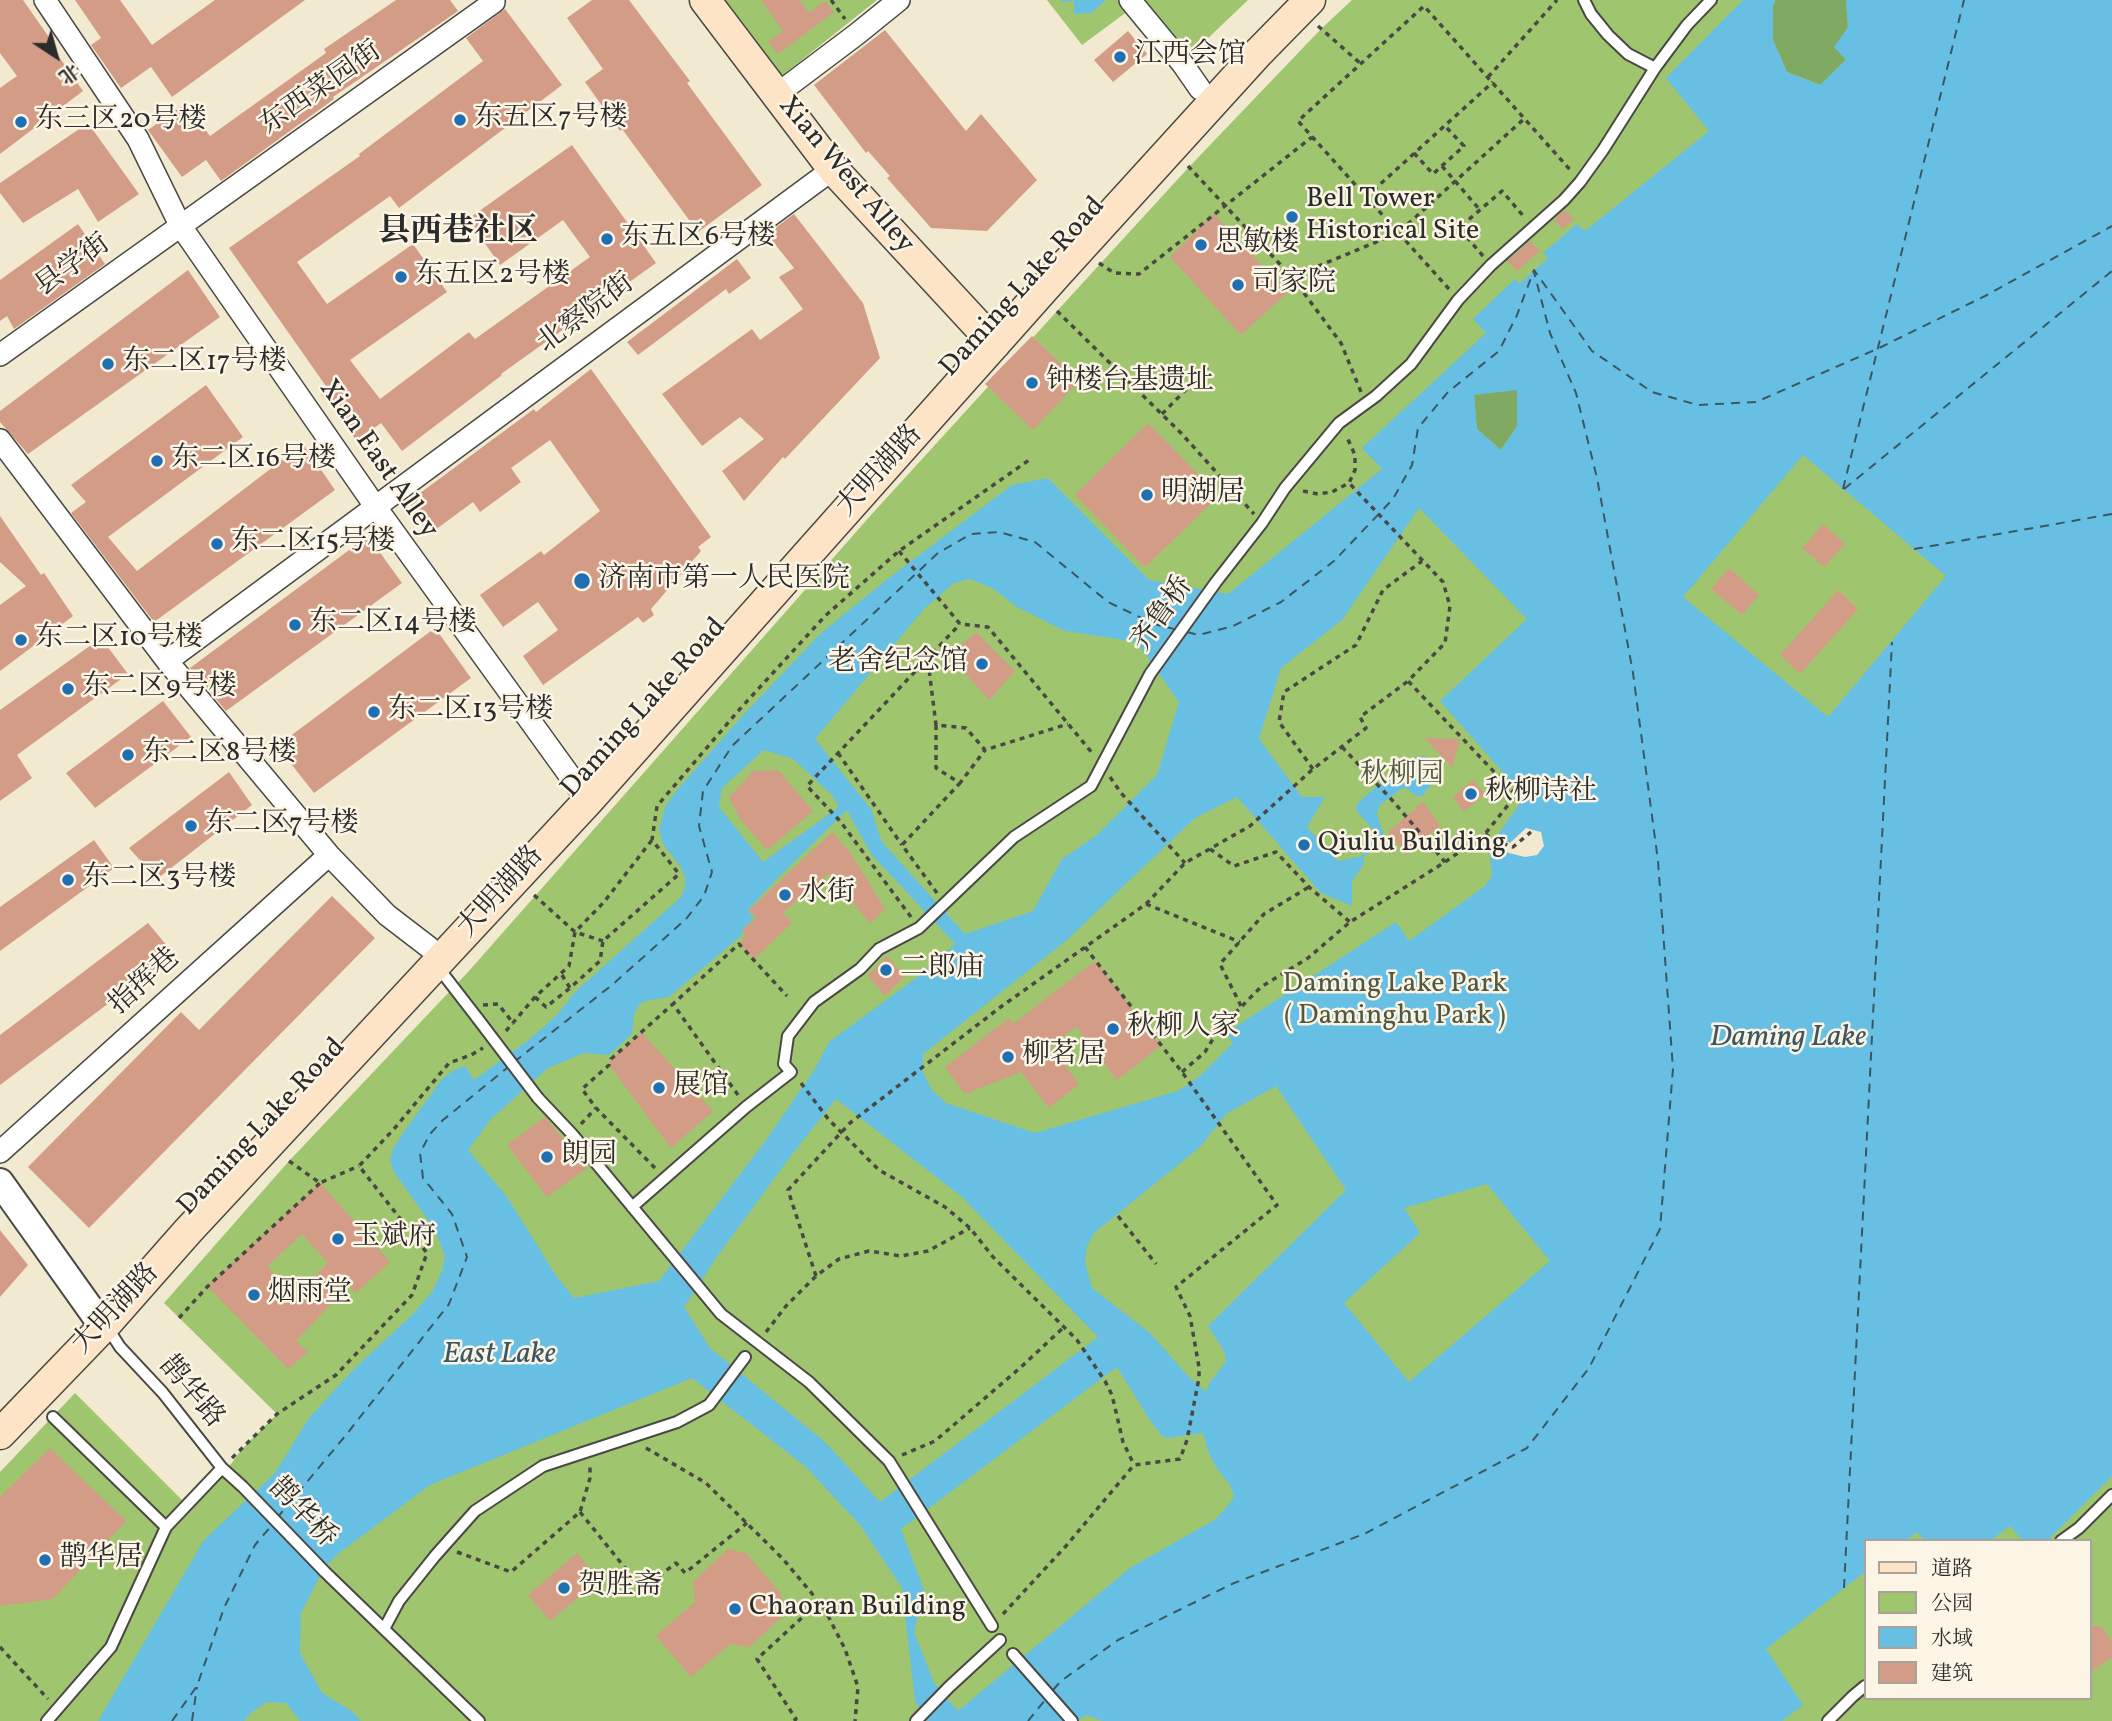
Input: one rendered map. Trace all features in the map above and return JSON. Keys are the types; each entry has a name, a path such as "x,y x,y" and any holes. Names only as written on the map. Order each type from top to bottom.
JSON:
{"main road":[{"name":"Xian West Alley","path":"705,0 833,169 990,338"},
{"name":"Daming Lake Road","path":"990,338 1200,89 1300,2"},
{"name":"Daming Lake Road","path":"990,338 1259,52 1300,2"},
{"name":"大明湖路","path":"582,793 990,338"},
{"name":"Daming Lake Road","path":"433,957 582,793"},
{"name":"大明湖路","path":"0,1433 188,1231 433,957"},
{"path":"0,1416 102,1323"}],"street":[{"name":"Xian East Alley","path":"45,0 138,139 180,225 375,506 582,793"},
{"name":"东西菜园街","path":"180,225 494,0"},
{"path":"776,95 899,0"},
{"path":"1130,0 1200,89"},
{"name":"北察院街","path":"167,661 833,169"},
{"name":"县学街","path":"0,355 180,225"},
{"path":"0,440 167,661 329,855 387,915 433,957"},
{"name":"指挥巷","path":"0,1152 329,855"},
{"path":"0,1182 102,1323"}],"lane":[{"path":"1584,0 1591,14 1618,45 1628,54 1655,68"},
{"name":"齐鲁桥","path":"746,1107 791,1072 784,1064 788,1036 814,1002 860,969 879,949 920,926 1014,837 1091,786 1150,674 1262,523 1288,483 1339,423 1411,364 1458,300 1491,265 1564,200 1580,182 1655,68 1687,25 1711,0"},
{"path":"433,957 538,1098 721,1314 809,1382 888,1461 992,1626"},
{"path":"632,1207 746,1107"},
{"name":"鹊华路","path":"102,1323 120,1347 163,1393 222,1468 243,1487"},
{"path":"384,1629 399,1601 475,1511 543,1466 677,1422 709,1405 745,1357"},
{"path":"52,1416 166,1528"},
{"path":"47,1721 111,1647 166,1528 222,1468"},
{"name":"鹊华桥","path":"243,1487 325,1572 479,1721"},
{"path":"2064,1539 2112,1494"},
{"path":"916,1721 1000,1640"},
{"path":"1013,1654 1072,1721"},
{"path":"1828,1721 1864,1687"}],"path":[{"path":"1488,77 1557,0"},
{"path":"1300,2 1321,29 1361,64"},
{"path":"1458,300 1298,121 1424,6 1580,182"},
{"path":"1366,197 1493,82"},
{"path":"1292,277 1398,233 1525,118"},
{"path":"1414,153 1433,174 1464,146 1445,126"},
{"path":"1098,262 1114,273 1139,274 1312,137"},
{"path":"1184,162 1292,277 1340,343 1365,404"},
{"path":"1442,166 1480,210"},
{"path":"1491,265 1459,228 1502,191 1533,228"},
{"path":"1054,308 1162,414 1262,523"},
{"path":"1162,414 1208,367"},
{"path":"1288,483 1305,492 1318,494 1332,492 1349,483 1355,456 1339,423"},
{"path":"498,1038 514,1024 535,997 569,966 575,932 604,902 652,840 657,806 739,710 825,616 899,551 1032,458"},
{"path":"816,1276 788,1190 840,1133 930,1060 1146,904 1185,863 1250,826 1313,769 1366,728 1360,718 1408,681 1445,643 1450,606 1443,582 1349,483"},
{"path":"899,551 960,624 988,626 1103,766"},
{"path":"1313,769 1279,722 1284,692 1356,645 1383,590 1423,561"},
{"path":"920,926 828,807 807,786 960,624"},
{"path":"928,660 936,725 936,768 960,783"},
{"path":"1182,1073 1205,1052 1219,1029 1261,987 1308,958 1350,922 1485,834 1516,795 1408,681"},
{"path":"902,845 960,783 985,750 1068,724"},
{"path":"936,725 966,728 985,750"},
{"path":"1342,747 1445,862"},
{"path":"838,753 945,903"},
{"path":"1121,793 1185,863"},
{"path":"1485,834 1513,847 1531,832"},
{"path":"535,997 546,1007 570,988 600,961 603,941 679,874 652,840"},
{"path":"1210,849 1234,866 1276,852 1309,887 1350,922"},
{"path":"1242,1006 1220,964 1264,914 1309,887"},
{"path":"532,894 575,932 603,941"},
{"path":"1146,904 1240,942"},
{"path":"666,1179 596,1108 582,1089 609,1065 611,1059 739,944 786,996"},
{"path":"992,1626 1066,1546 1134,1465 1180,1459 1187,1440 1199,1378 1198,1356 1190,1316 1176,1287 1278,1205 1182,1073 1085,947"},
{"path":"562,975 570,988"},
{"path":"467,1006 498,1004 514,1024"},
{"path":"673,1004 746,1107"},
{"path":"179,1318 207,1286 320,1183 359,1166 449,1063 471,1055"},
{"path":"799,1081 840,1133 879,1170 945,1207 970,1228 993,1256 1077,1340 1112,1395 1123,1442 1134,1465"},
{"path":"572,1135 596,1108"},
{"path":"289,1161 320,1183"},
{"path":"222,1468 277,1414 336,1375 412,1295 427,1253 359,1166"},
{"path":"1118,1216 1156,1264"},
{"path":"757,1343 786,1306 816,1276 839,1259 869,1251 901,1256 928,1251 970,1228"},
{"path":"888,1461 935,1441 1064,1327"},
{"path":"627,1437 706,1483 783,1559 819,1602 845,1649 858,1687 855,1721"},
{"path":"443,1547 511,1572 580,1512 590,1478 590,1450"},
{"path":"580,1512 642,1589 676,1563 685,1573 747,1523"},
{"path":"794,1721 796,1719 757,1659 819,1602"},
{"path":"0,1648 57,1709"}],"green space":[{"path":"717,0 877,0 778,79"},
{"path":"1047,0 1120,0 1128,11 1082,45"},
{"path":"1136,0 1248,0 1182,63"},
{"name":"Daming Lake Park ( Daminghu Park )","path":"1352,0 2112,0 2112,1721 0,1721 0,1472 75,1393 187,1505 220,1479 242,1449 277,1414 164,1303 289,1161 468,972 871,515 1189,167"},
{"path":"1775,0 1846,0 1846,59 1821,85 1787,72 1773,40"},
{"path":"1518,389 1517,426 1501,450 1477,429 1474,395"}],"water":[{"path":"1061,0 1106,0 1091,13 1074,14 1074,1"},
{"name":"Daming Lake","path":"1743,0 1775,0 1773,40 1787,72 1820,85 1846,60 1834,47 1848,27 1846,0 2112,0 2112,1476 2049,1539 2021,1539 2010,1526 1993,1539 1923,1539 1917,1532 1908,1539 1864,1539 1864,1573 1766,1649 1803,1705 1782,1721 1103,1721 1086,1715 1078,1721 927,1721 915,1701 902,1588 860,1525 806,1467 692,1378 430,1485 338,1554 324,1568 301,1613 300,1653 322,1693 353,1712 361,1721 300,1721 286,1703 267,1702 244,1721 98,1721 204,1540 275,1473 309,1418 432,1292 442,1271 445,1256 435,1230 394,1172 390,1160 403,1133 442,1079 465,1066 474,1080 530,1039 556,1016 576,991 681,897 685,877 681,867 663,844 659,830 666,805 745,713 821,633 1012,485 1048,478 1149,580 1228,594 1382,469 1362,448 1486,333 1473,319 1515,279 1519,284 1548,258 1543,253 1577,224 1585,231 1709,131 1666,78","holes":["1517,390 1517,426 1501,450 1477,429 1474,395","1803,455 1946,576 1828,717 1683,597","1419,508 1527,619 1440,701 1522,794 1523,799 1492,843 1492,876 1485,886 1409,941 1396,922 1226,1033 1233,1043 1200,1076 1178,1091 1035,1133 946,1103 931,1089 923,1072 923,1054 1067,940 1195,818 1237,797 1321,893 1352,906 1352,881 1364,864 1363,857 1379,847 1385,839 1377,814 1378,809 1403,788 1416,796 1422,796 1435,780 1436,764 1425,756 1401,764 1357,804 1356,810 1372,829 1373,835 1368,838 1362,856 1338,861 1307,827 1325,797 1302,797 1259,739 1281,668 1342,620","970,579 992,588 1017,607 1065,631 1137,642 1179,702 1157,775 1097,835 1062,859 1033,911 965,934 882,842 871,809 815,739 924,609 954,583","764,750 793,759 832,795 839,807 763,862 719,807 722,788","847,810 871,854 955,944 916,978 829,1042 815,1069 763,1144 659,1281 574,1298 557,1277 507,1197 468,1150 491,1119 548,1068 584,1053 609,1055 632,1034 634,1014 639,1005 645,1001 669,997 742,935 742,930 754,918 749,909","1276,1086 1346,1190 1208,1326 1224,1351 1226,1361 1206,1392 1150,1333 1092,1288 1085,1262 1087,1246 1094,1233 1200,1147 1226,1114","836,1099 962,1197 1098,1337 880,1502 825,1442 710,1348 684,1307 716,1258","1487,1184 1550,1261 1409,1382 1344,1303 1420,1233 1404,1208","1117,1367 1162,1436 1167,1438 1203,1433 1208,1451 1234,1496 1216,1519 1130,1568 958,1711 934,1683 914,1632 924,1590 901,1529"]}],"pier":[{"path":"1526,828 1541,832 1544,846 1537,855 1525,857 1509,853 1492,843 1496,836 1510,843"}],"building":[{"name":"东三区20号楼","path":"0,0 23,0 83,91 0,154 0,88 17,76 0,53"},
{"path":"75,0 120,0 152,45 215,0 305,0 172,97 151,67 121,88 91,45 101,38"},
{"path":"396,0 450,0 458,11 333,97 334,99 221,181 206,160 182,177 148,130 186,103 210,136 326,53 324,49"},
{"path":"592,0 629,0 690,81 687,83 762,185 698,232 585,82 603,69 567,18"},
{"path":"761,0 800,0 809,13 825,1 834,12 778,54 768,42 783,31"},
{"path":"505,9 562,85 399,208 390,196 297,262 327,304 413,244 447,292 350,360 380,399 469,332 475,339 590,257 563,220 500,265 468,219 572,145 656,263 501,374 402,451 381,423 357,441 321,394 328,389 229,248 360,156 359,154 483,61 466,38"},
{"path":"885,30 966,131 981,114 1037,180 987,231 931,228 887,178 890,176 868,151 866,153 814,85"},
{"name":"江西会馆","path":"1128,31 1147,54 1113,82 1094,60"},
{"path":"88,123 139,194 98,222 78,189 23,223 0,193 0,183"},
{"path":"1565,210 1574,219 1563,229 1554,220"},
{"path":"794,214 863,303 880,358 744,501 722,471 764,439 740,417 702,446 662,394 752,329 760,340 803,309 779,277 794,268 767,234"},
{"name":"司家院","path":"1214,214 1287,293 1241,335 1170,257"},
{"path":"78,224 105,264 14,329 7,316 0,321 0,280"},
{"path":"1530,241 1540,251 1517,271 1507,261"},
{"path":"737,259 751,278 729,294 726,289 638,355 627,342"},
{"name":"东二区17号楼","path":"188,270 220,317 28,454 0,422 0,411"},
{"name":"钟楼台基遗址","path":"1032,336 1079,381 1033,430 985,384"},
{"path":"591,369 711,537 698,547 701,551 651,609 654,615 643,623 638,617 543,685 523,656 558,630 538,602 503,627 480,595 541,551 544,555 600,511 550,440 511,468 521,482 480,512 473,502 431,533 408,502 534,409 536,412"},
{"path":"206,385 243,437 108,537 137,571 303,444 335,490 154,622 71,513 86,502 71,485"},
{"name":"明湖居","path":"1148,423 1219,496 1145,567 1075,495"},
{"name":"东二区10号楼","path":"0,516 73,616 0,671 0,605 26,586 0,562"},
{"path":"1823,524 1845,544 1824,567 1802,548"},
{"name":"东二区14号楼","path":"368,536 402,583 226,711 190,668"},
{"path":"1729,568 1759,595 1742,615 1711,589"},
{"path":"1838,590 1858,609 1800,674 1780,655"},
{"name":"东二区13号楼","path":"435,628 471,678 314,793 277,746"},
{"name":"老舍纪念馆","path":"976,632 1015,671 989,700 949,656"},
{"name":"东二区9号楼","path":"101,638 128,674 17,755 32,778 0,801 0,710"},
{"name":"东二区8号楼","path":"163,701 191,737 95,808 66,773"},
{"path":"1425,738 1460,739 1452,768"},
{"path":"778,770 813,811 767,850 740,819 729,798 753,771"},
{"name":"东二区7号楼","path":"229,772 252,805 157,879 129,848"},
{"path":"1473,780 1485,794 1464,812 1453,797"},
{"path":"1423,802 1440,825 1407,855 1388,832"},
{"name":"水街","path":"832,832 852,855 885,909 870,923 828,874 783,913 792,923 754,959 739,944 746,936 742,930 756,918 749,910"},
{"name":"东二区3号楼","path":"94,840 114,868 0,951 0,907"},
{"path":"332,896 375,938 89,1228 28,1167 181,1012 199,1030"},
{"path":"148,923 174,954 0,1085 0,1035"},
{"name":"二郎庙","path":"887,956 905,976 885,996 868,976"},
{"path":"1095,961 1161,1046 1117,1080 1076,1027 1050,1047 1079,1084 1049,1108 1021,1072 965,1094 945,1067 1009,1018 1013,1024"},
{"name":"展馆","path":"642,1033 713,1111 671,1148 609,1065 611,1059"},
{"name":"朗园","path":"545,1117 587,1168 547,1197 507,1145"},
{"path":"320,1183 390,1262 356,1293 349,1285 296,1341 308,1352 288,1369 207,1286","holes":["302,1234 328,1263 295,1296 267,1266"]},
{"path":"0,1230 28,1265 0,1297"},
{"name":"鹊华居","path":"50,1448 126,1521 53,1599 0,1606 0,1497"},
{"name":"Chaoran Building","path":"728,1549 746,1553 781,1594 784,1615 749,1647 730,1644 691,1677 656,1636 695,1602 693,1582"},
{"name":"贺胜斋","path":"577,1553 599,1580 550,1621 528,1595"},
{"path":"2091,1625 2102,1627 2112,1642 2112,1657 2091,1672"}],"ferry route":[{"path":"1843,489 1964,0"},
{"path":"1187,632 1199,635 1233,626 1281,602 1334,561 1393,499 1412,465 1418,428 1448,392 1499,351 1517,315 1534,270 1592,351 1652,392 1698,405 1756,402 1877,349 1985,296 2112,226"},
{"path":"1844,489 2112,271"},
{"path":"1053,1690 1061,1681 1118,1640 1234,1583 1364,1534 1527,1448 1589,1368 1660,1229 1673,1069 1658,861 1633,673 1597,478 1576,393 1550,333 1534,272"},
{"path":"1914,549 2112,514"},
{"path":"514,1062 612,985 686,919 704,896 712,872 699,826 703,791 732,746 938,553 971,534 999,532 1035,542 1108,602 1154,624 1178,630"},
{"path":"1844,1588 1892,642"},
{"path":"277,1518 449,1304 467,1257 452,1214 423,1178 420,1153 430,1134 443,1120 507,1068"},
{"path":"172,1721 197,1686 224,1608 255,1545 272,1525"},
{"path":"192,1721 197,1687"},
{"path":"1028,1721 1045,1700"}],"place":[{"name":"江西会馆","path":"1120,57"},
{"name":"东五区7号楼","path":"460,120"},
{"name":"东三区20号楼","path":"21,122"},
{"name":"Bell Tower Historical Site","path":"1292,217"},
{"name":"东五区6号楼","path":"607,239"},
{"name":"思敏楼","path":"1201,245"},
{"name":"东五区2号楼","path":"401,277"},
{"name":"司家院","path":"1238,285"},
{"name":"东二区17号楼","path":"108,364"},
{"name":"钟楼台基遗址","path":"1032,383"},
{"name":"东二区16号楼","path":"157,461"},
{"name":"明湖居","path":"1147,495"},
{"name":"东二区15号楼","path":"217,544"},
{"name":"济南市第一人民医院","path":"582,581"},
{"name":"东二区14号楼","path":"295,625"},
{"name":"东二区10号楼","path":"21,640"},
{"name":"老舍纪念馆","path":"982,664"},
{"name":"东二区9号楼","path":"68,689"},
{"name":"东二区13号楼","path":"374,712"},
{"name":"东二区8号楼","path":"128,755"},
{"name":"秋柳诗社","path":"1471,794"},
{"name":"东二区7号楼","path":"191,826"},
{"name":"Qiuliu Building","path":"1304,845"},
{"name":"东二区3号楼","path":"68,880"},
{"name":"水街","path":"785,895"},
{"name":"二郎庙","path":"886,970"},
{"name":"秋柳人家","path":"1113,1029"},
{"name":"柳茗居","path":"1008,1057"},
{"name":"展馆","path":"659,1088"},
{"name":"朗园","path":"547,1157"},
{"name":"玉斌府","path":"338,1239"},
{"name":"烟雨堂","path":"254,1295"},
{"name":"鹊华居","path":"45,1560"},
{"name":"贺胜斋","path":"564,1588"},
{"name":"Chaoran Building","path":"735,1609"}],"district":[{"name":"县西巷社区","path":"458,234"}],"park label":[{"name":"秋柳园","path":"1402,777"}],"water label":[{"name":"East Lake","path":"499,1356"}]}
